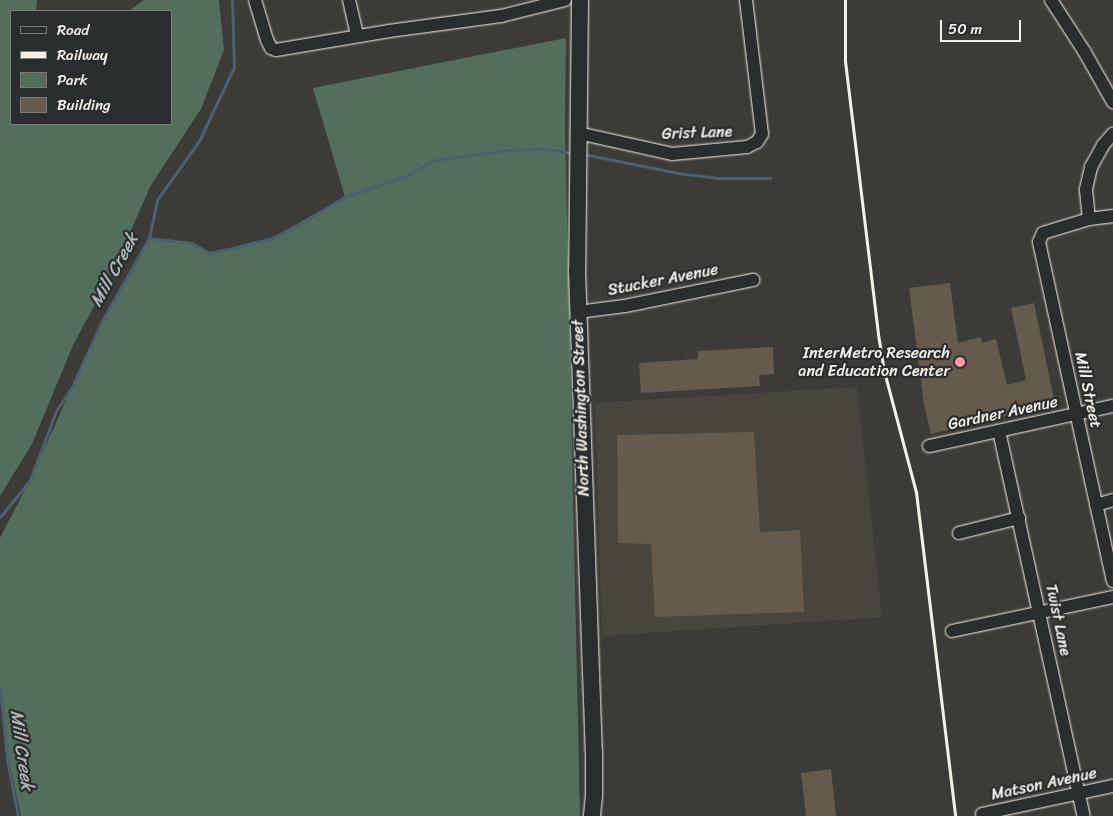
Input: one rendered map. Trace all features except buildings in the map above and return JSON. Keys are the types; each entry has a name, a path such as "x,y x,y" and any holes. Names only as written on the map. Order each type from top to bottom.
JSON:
{"street":[{"path":"255,0 271,48 276,50 357,36 501,16 565,0"},
{"path":"349,0 357,36"},
{"name":"North Washington Street","path":"580,0 578,312 594,752 592,816"},
{"name":"Grist Lane","path":"578,133 672,154 747,147 757,142 762,134 746,0"},
{"path":"1051,0 1084,51 1113,102"},
{"path":"1113,134 1095,157 1086,189 1089,219 1113,216"},
{"name":"Mill Street","path":"1089,219 1042,233 1039,242 1113,581"},
{"name":"Stucker Avenue","path":"578,312 625,306 744,280 754,280"},
{"name":"Gardner Avenue","path":"929,446 1113,406"},
{"name":"Twist Lane","path":"1000,431 1084,816"},
{"path":"1096,505 1113,500"},
{"path":"959,533 1019,518"},
{"path":"952,631 1113,598"},
{"name":"Matson Avenue","path":"982,814 996,814 1113,786"}],"shaded area":[{"path":"857,387 882,617 602,636 595,403"}],"green space":[{"path":"0,0 37,0 36,10 10,10 10,125 172,125 172,10 130,10 144,0 219,0 224,50 201,109 151,185 114,269 73,345 32,444 0,496"},
{"path":"566,38 565,128 580,816 21,816 7,751 0,688 0,538 30,480 102,321 149,238 192,243 209,253 270,239 345,197 313,88"}],"waterway":[{"name":"Mill Creek","path":"0,517 30,480 56,411 72,387 102,321 149,238 157,200 199,141 234,67 232,0"},
{"path":"149,238 192,243 209,253 270,239 345,197 406,176 435,160 508,150 545,149 574,153"},
{"path":"583,154 678,173 716,178 770,178"},
{"name":"Mill Creek","path":"0,688 7,759 18,816"}],"railway":[{"path":"845,0 845,61 878,334 884,371 916,492 955,816"}],"place":[{"name":"InterMetro Research and Education Center","path":"960,362"}]}
